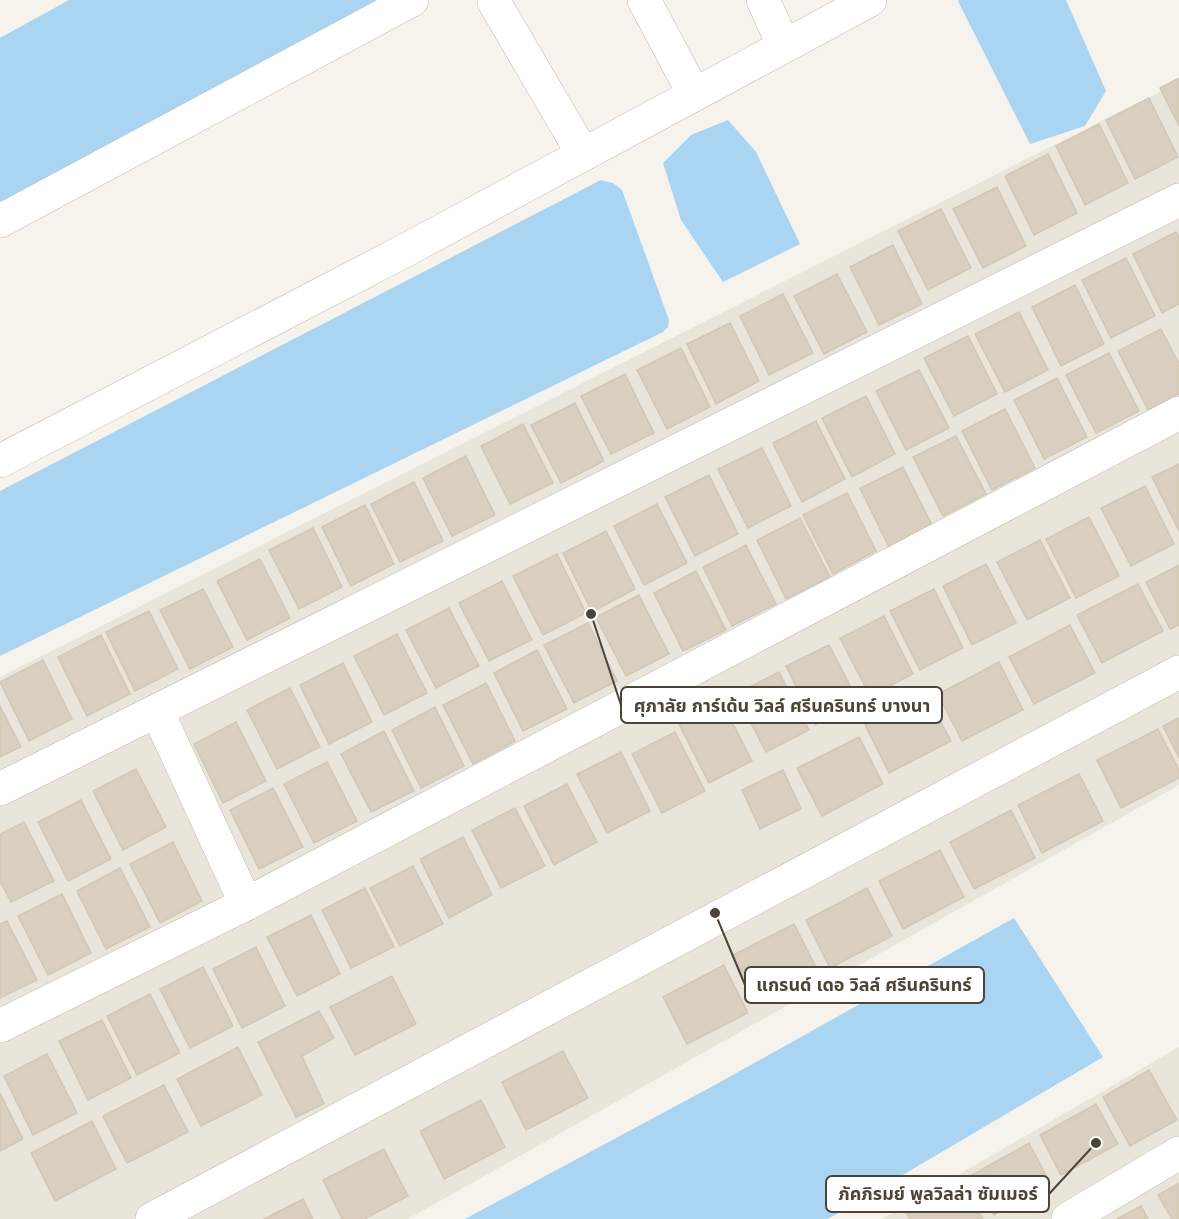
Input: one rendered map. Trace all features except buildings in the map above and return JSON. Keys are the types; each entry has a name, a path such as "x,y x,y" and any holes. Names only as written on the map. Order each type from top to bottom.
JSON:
{"street":[{"path":"0,221 412,0"},
{"path":"644,0 694,94"},
{"path":"763,0 784,46"},
{"path":"0,461 406,250 870,0"},
{"path":"494,2 583,154"},
{"path":"0,789 1179,200"},
{"path":"0,1026 246,904 1179,413"},
{"path":"152,1219 1179,672"},
{"path":"157,711 246,904"},
{"path":"1068,1219 1179,1153"}],"shaded area":[{"path":"1179,82 1179,785 408,1219 0,1219 0,677"},
{"path":"1179,1047 1179,1219 882,1219"}],"water":[{"path":"69,0 385,0 0,204 0,38"},
{"path":"959,0 1066,0 1106,91 1085,126 1030,144"},
{"path":"728,120 756,152 800,244 723,282 681,220 663,163 691,135"},
{"path":"601,180 613,183 622,190 669,320 668,327 663,332 0,656 0,491"},
{"path":"1014,918 1103,1057 828,1219 465,1219 713,1086"}],"place":[{"name":"ศุภาลัย การ์เด้น วิลล์ ศรีนครินทร์ บางนา","path":"591,614"},
{"name":"แกรนด์ เดอ วิลล์ ศรีนครินทร์","path":"715,913"},
{"name":"ภัคภิรมย์ พูลวิลล่า ซัมเมอร์","path":"1096,1143"}]}
